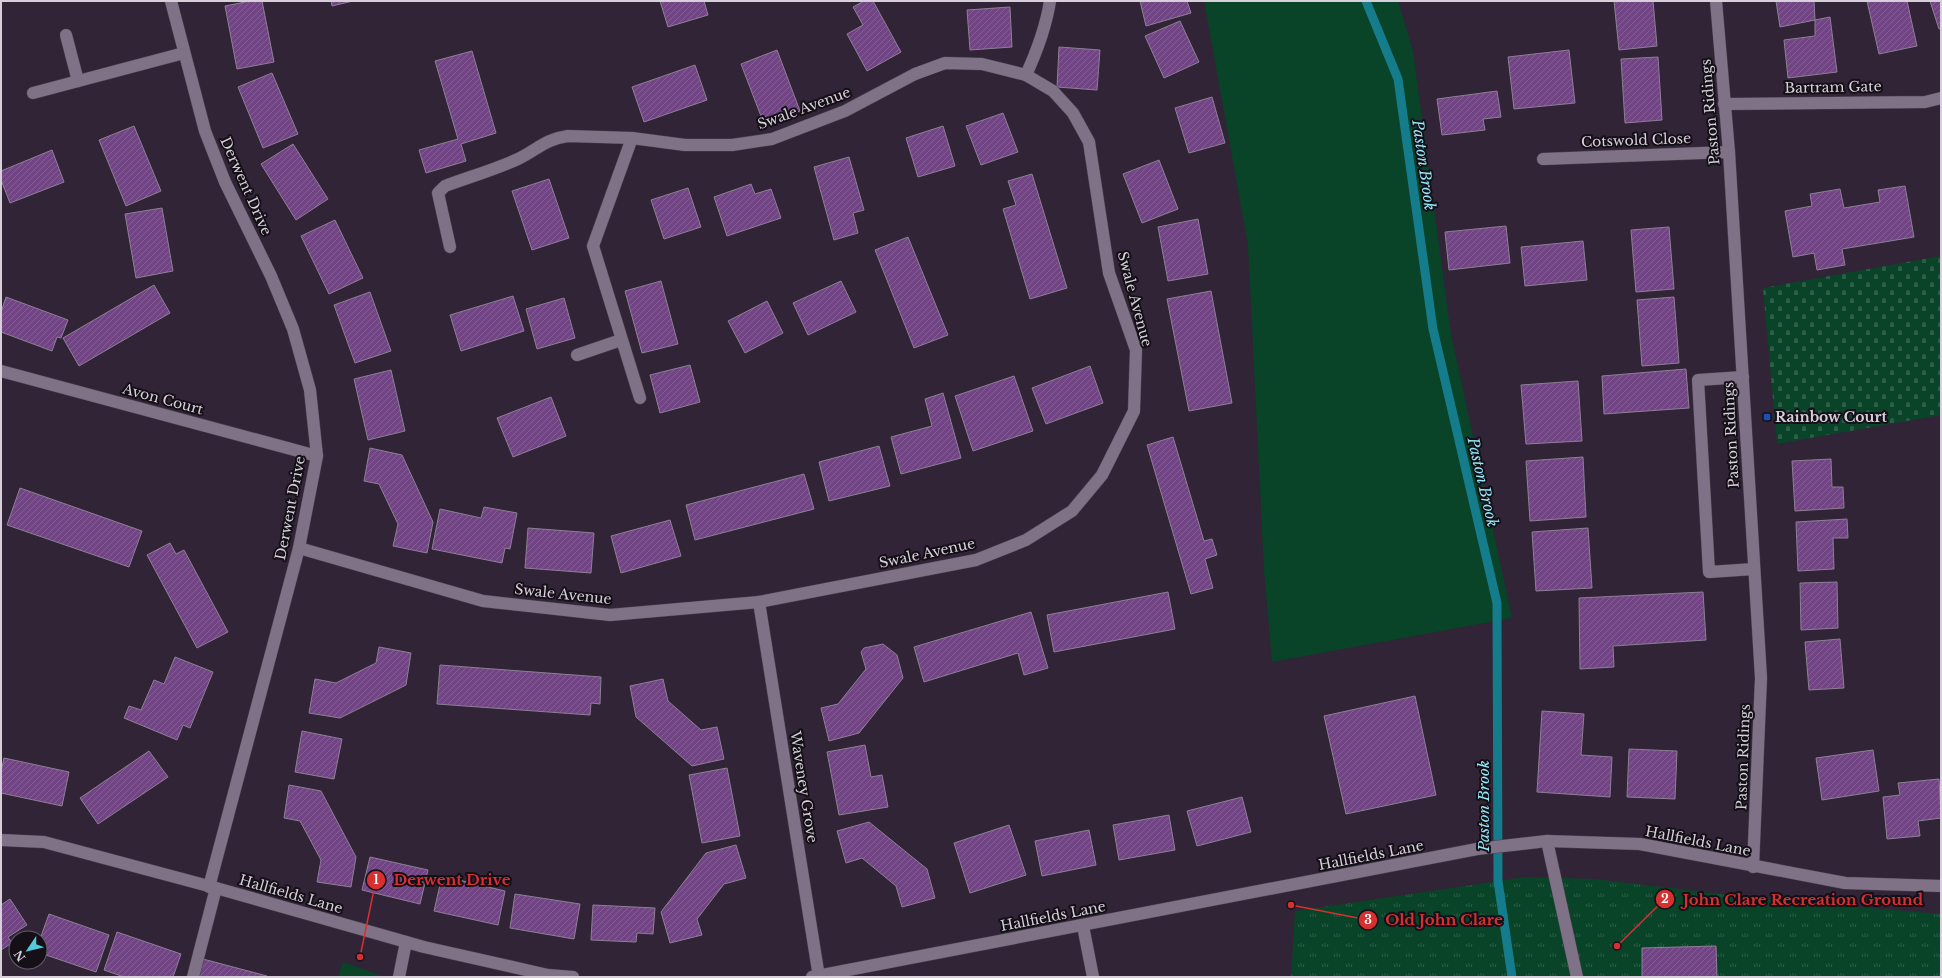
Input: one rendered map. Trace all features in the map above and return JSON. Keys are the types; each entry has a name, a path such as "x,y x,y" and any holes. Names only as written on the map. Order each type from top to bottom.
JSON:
{"street":[{"name":"Derwent Drive","path":"171,1 205,131 225,182 271,276 293,329 310,390 317,456 299,548 213,887 193,977"},
{"path":"1026,75 1041,40 1047,21 1050,1"},
{"name":"Paston Ridings","path":"1716,1 1729,152 1761,678 1753,867"},
{"path":"66,35 78,81"},
{"path":"32,93 184,53"},
{"name":"Swale Avenue","path":"299,548 484,601 610,615 759,602 976,560 1026,540 1072,510 1102,475 1134,410 1136,350 1110,273 1089,142 1073,113 1053,91 1026,75 982,64 945,63 915,74 845,111 772,139 732,145 685,144 632,138 568,136 542,143 520,158 505,165 445,186 438,193 450,247"},
{"name":"Bartram Gate","path":"1724,104 1924,102 1941,98"},
{"path":"632,138 593,246 640,398"},
{"name":"Cotswold Close","path":"1543,159 1729,152"},
{"path":"577,355 622,340"},
{"name":"Avon Court","path":"1,371 317,456"},
{"path":"1743,377 1698,380 1709,572 1754,569"},
{"name":"Waveney Grove","path":"759,602 819,977"},
{"name":"Hallfields Lane","path":"1,840 44,842 213,887 406,942 548,976 573,977"},
{"path":"1547,841 1577,977"},
{"name":"Hallfields Lane","path":"812,977 819,977 1477,850 1547,841 1640,844 1753,867 1845,883 1941,886"},
{"path":"1083,926 1092,977"},
{"path":"399,977 406,942"}],"green space":[{"path":"1204,1 1398,1 1413,51 1451,334 1512,618 1272,662 1264,571 1248,245"},
{"path":"1941,256 1941,415 1777,444 1763,288"},
{"path":"1526,877 1594,879 1755,898 1941,914 1941,977 1291,977 1295,911"},
{"path":"343,962 385,977 338,977"}],"building":[{"path":"250,1 262,1 274,62 237,69 225,6"},
{"path":"331,1 353,1 332,6"},
{"path":"660,1 704,1 708,15 668,27"},
{"path":"864,1 873,1 901,52 867,71 847,34 863,25 853,7"},
{"path":"1140,1 1187,1 1191,13 1146,26"},
{"path":"1614,1 1653,1 1657,46 1619,50"},
{"path":"1776,1 1814,1 1815,20 1780,27"},
{"path":"1867,1 1907,1 1917,46 1879,54"},
{"path":"1930,1 1941,1 1941,28 1939,29"},
{"path":"1010,7 1012,47 970,50 967,10"},
{"path":"1830,17 1837,72 1788,78 1784,40 1815,36 1815,20"},
{"path":"1180,21 1199,62 1164,78 1145,36"},
{"path":"1059,47 1100,50 1097,90 1057,87"},
{"path":"777,50 800,111 764,124 741,64"},
{"path":"1569,50 1575,103 1514,109 1508,57"},
{"path":"472,51 496,133 461,144 466,161 426,173 419,150 458,139 435,61"},
{"path":"1658,57 1662,120 1625,123 1621,59"},
{"path":"695,65 707,100 644,122 632,87"},
{"path":"272,73 298,134 263,148 238,87"},
{"path":"1497,91 1501,117 1483,119 1485,130 1442,135 1437,99"},
{"path":"1212,97 1225,143 1189,153 1175,108"},
{"path":"1003,113 1018,152 981,165 966,126"},
{"path":"134,126 161,191 126,206 99,140"},
{"path":"943,126 955,166 918,177 906,138"},
{"path":"293,144 328,199 296,220 261,164"},
{"path":"52,150 64,182 10,203 1,180 1,171"},
{"path":"849,157 864,210 853,213 858,233 834,240 814,167"},
{"path":"1159,160 1178,209 1142,223 1123,174"},
{"path":"1032,174 1067,288 1030,299 1003,209 1016,205 1008,181"},
{"path":"549,179 569,238 532,250 512,191"},
{"path":"751,184 755,194 771,189 781,218 727,236 714,197"},
{"path":"1905,186 1914,237 1842,249 1845,265 1817,270 1814,253 1793,257 1785,211 1812,206 1810,194 1840,189 1844,208 1880,202 1878,190"},
{"path":"688,188 701,227 664,239 651,200"},
{"path":"162,208 173,271 136,278 125,214"},
{"path":"1198,219 1208,274 1168,281 1158,227"},
{"path":"335,220 363,278 329,294 301,236"},
{"path":"1506,226 1510,263 1449,270 1445,232"},
{"path":"1669,227 1674,289 1636,292 1631,230"},
{"path":"908,237 948,335 914,348 875,250"},
{"path":"1583,241 1587,280 1525,286 1521,247"},
{"path":"661,281 678,344 642,353 625,291"},
{"path":"841,281 856,312 808,335 793,303"},
{"path":"154,285 170,313 79,366 63,338"},
{"path":"1211,291 1232,403 1189,411 1167,299"},
{"path":"370,292 391,351 355,363 334,305"},
{"path":"513,296 524,331 461,351 450,315"},
{"path":"6,297 68,320 61,338 57,337 52,351 1,332 1,312"},
{"path":"1674,297 1679,363 1642,366 1637,300"},
{"path":"564,298 575,338 537,349 526,309"},
{"path":"767,301 783,333 745,353 728,321"},
{"path":"690,365 700,402 660,413 650,375"},
{"path":"1090,366 1103,403 1046,424 1032,388"},
{"path":"1686,369 1689,408 1604,414 1602,376"},
{"path":"391,370 405,431 368,440 354,379"},
{"path":"1014,376 1033,431 973,451 955,396"},
{"path":"1578,381 1582,441 1526,444 1521,385"},
{"path":"943,393 961,458 901,474 891,437 932,426 925,399"},
{"path":"551,397 566,436 513,457 497,418"},
{"path":"1173,437 1204,541 1212,539 1217,555 1205,559 1213,588 1191,594 1147,445"},
{"path":"879,446 890,486 829,501 819,462"},
{"path":"370,448 402,455 433,522 427,553 393,546 398,524 379,484 364,481"},
{"path":"1583,457 1586,517 1530,521 1526,461"},
{"path":"1831,459 1832,487 1843,487 1844,508 1795,511 1792,461"},
{"path":"804,474 814,509 695,540 686,505"},
{"path":"20,488 142,531 129,567 7,525"},
{"path":"484,507 517,513 510,549 505,548 502,563 432,549 440,509 481,518"},
{"path":"1847,519 1848,538 1833,538 1834,569 1798,571 1796,522"},
{"path":"670,520 681,556 621,573 611,536"},
{"path":"528,528 594,533 591,573 525,568"},
{"path":"1588,528 1592,588 1536,591 1532,532"},
{"path":"170,543 176,554 184,550 228,632 197,648 147,555"},
{"path":"1837,582 1838,628 1801,630 1800,583"},
{"path":"1168,592 1175,629 1054,652 1047,615"},
{"path":"1703,592 1706,640 1613,646 1614,667 1580,669 1579,598"},
{"path":"1031,612 1048,668 1024,675 1018,653 924,682 914,647"},
{"path":"1840,639 1844,688 1809,690 1805,642"},
{"path":"883,644 897,655 903,678 859,733 829,741 821,708 838,704 866,669 861,652 864,648"},
{"path":"379,647 411,653 406,685 340,718 309,713 315,679 336,683 376,663"},
{"path":"175,657 213,672 190,728 183,725 177,740 124,718 129,706 141,710 154,680 164,684"},
{"path":"440,665 601,677 600,704 591,703 590,715 437,704"},
{"path":"663,679 668,701 701,730 717,727 724,759 692,766 636,717 630,686"},
{"path":"1415,696 1436,795 1346,814 1324,716"},
{"path":"1542,711 1584,714 1581,755 1612,757 1610,797 1537,792"},
{"path":"302,731 342,739 334,779 295,772"},
{"path":"865,745 871,777 882,775 888,807 839,815 827,752"},
{"path":"1629,749 1677,751 1675,799 1627,797"},
{"path":"1873,750 1879,791 1822,800 1816,758"},
{"path":"149,751 168,777 98,824 80,798"},
{"path":"4,758 69,772 62,806 1,793 1,772"},
{"path":"727,768 740,836 702,843 689,775"},
{"path":"1939,779 1941,818 1918,821 1920,836 1887,839 1883,797 1900,795 1898,783"},
{"path":"289,785 321,791 356,857 351,887 317,882 321,860 300,821 284,818"},
{"path":"1242,797 1251,832 1197,846 1187,811"},
{"path":"1169,815 1175,850 1119,860 1113,825"},
{"path":"869,822 927,869 935,898 902,907 896,886 862,858 846,863 837,831"},
{"path":"1009,825 1026,875 970,893 954,843"},
{"path":"1089,830 1096,865 1042,876 1035,841"},
{"path":"736,845 746,878 724,884 697,919 702,935 670,943 661,912 706,853"},
{"path":"370,857 428,870 420,904 362,890"},
{"path":"442,876 505,891 498,925 434,911"},
{"path":"515,894 580,904 574,939 510,928"},
{"path":"10,899 27,925 19,930 8,930 8,946 1,950 1,905"},
{"path":"593,905 655,908 653,934 637,933 636,942 591,940"},
{"path":"49,914 109,935 96,972 48,956 48,930 43,930"},
{"path":"117,932 181,954 173,977 124,977 104,970"},
{"path":"1716,946 1717,977 1642,977 1642,948"},
{"path":"203,959 267,976 267,977 198,977"}],"waterway":[{"name":"Paston Brook","path":"1366,1 1398,79 1433,329 1497,603 1498,881 1512,977"}],"place":[{"name":"Rainbow Court","path":"1767,417"},
{"name":"Old John Clare","path":"1291,905"},
{"name":"John Clare Recreation Ground","path":"1617,946"},
{"name":"Derwent Drive","path":"360,957"}]}
